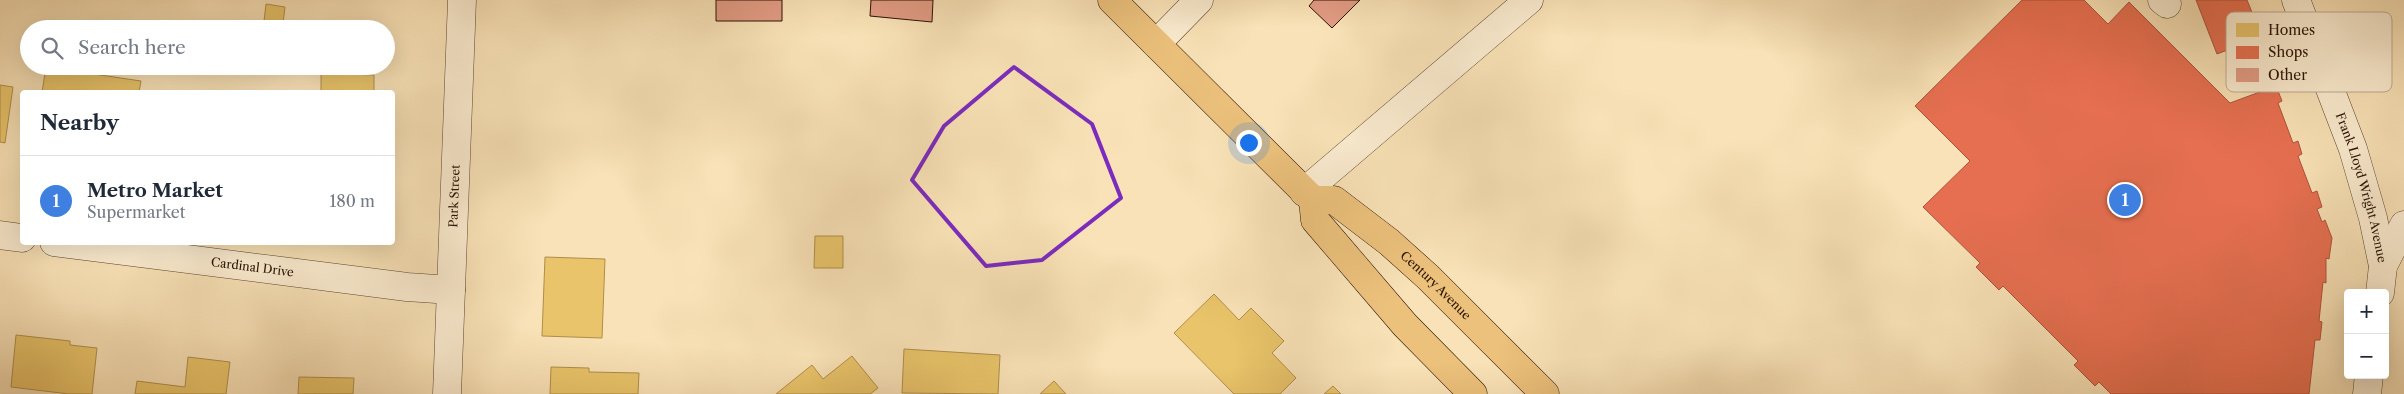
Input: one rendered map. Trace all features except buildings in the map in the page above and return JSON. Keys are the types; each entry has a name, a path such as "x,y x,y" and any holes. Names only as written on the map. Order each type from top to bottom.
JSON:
{"main road":[{"path":"1112,0 1308,196 1315,220 1405,325 1473,394"},
{"name":"Century Avenue","path":"1308,196 1334,200 1389,242 1428,277 1545,394"}],"street":[{"name":"Park Street","path":"447,394 462,0"},
{"path":"1156,44 1199,0"},
{"path":"1308,196 1529,0"},
{"name":"Frank Lloyd Wright Avenue","path":"2296,0 2301,12"},
{"name":"Frank Lloyd Wright Avenue","path":"2331,92 2352,149 2373,218 2382,280"},
{"path":"2382,280 2404,225"},
{"path":"0,235 20,238"},
{"name":"Cardinal Drive","path":"77,245 300,274 451,290"},
{"path":"2367,394 2369,379"}],"highlighted area":[{"path":"1014,67 1092,124 1121,198 1042,260 986,266 912,180 944,126"}],"place":[{"name":"Metro Market","path":"2125,200"}]}
